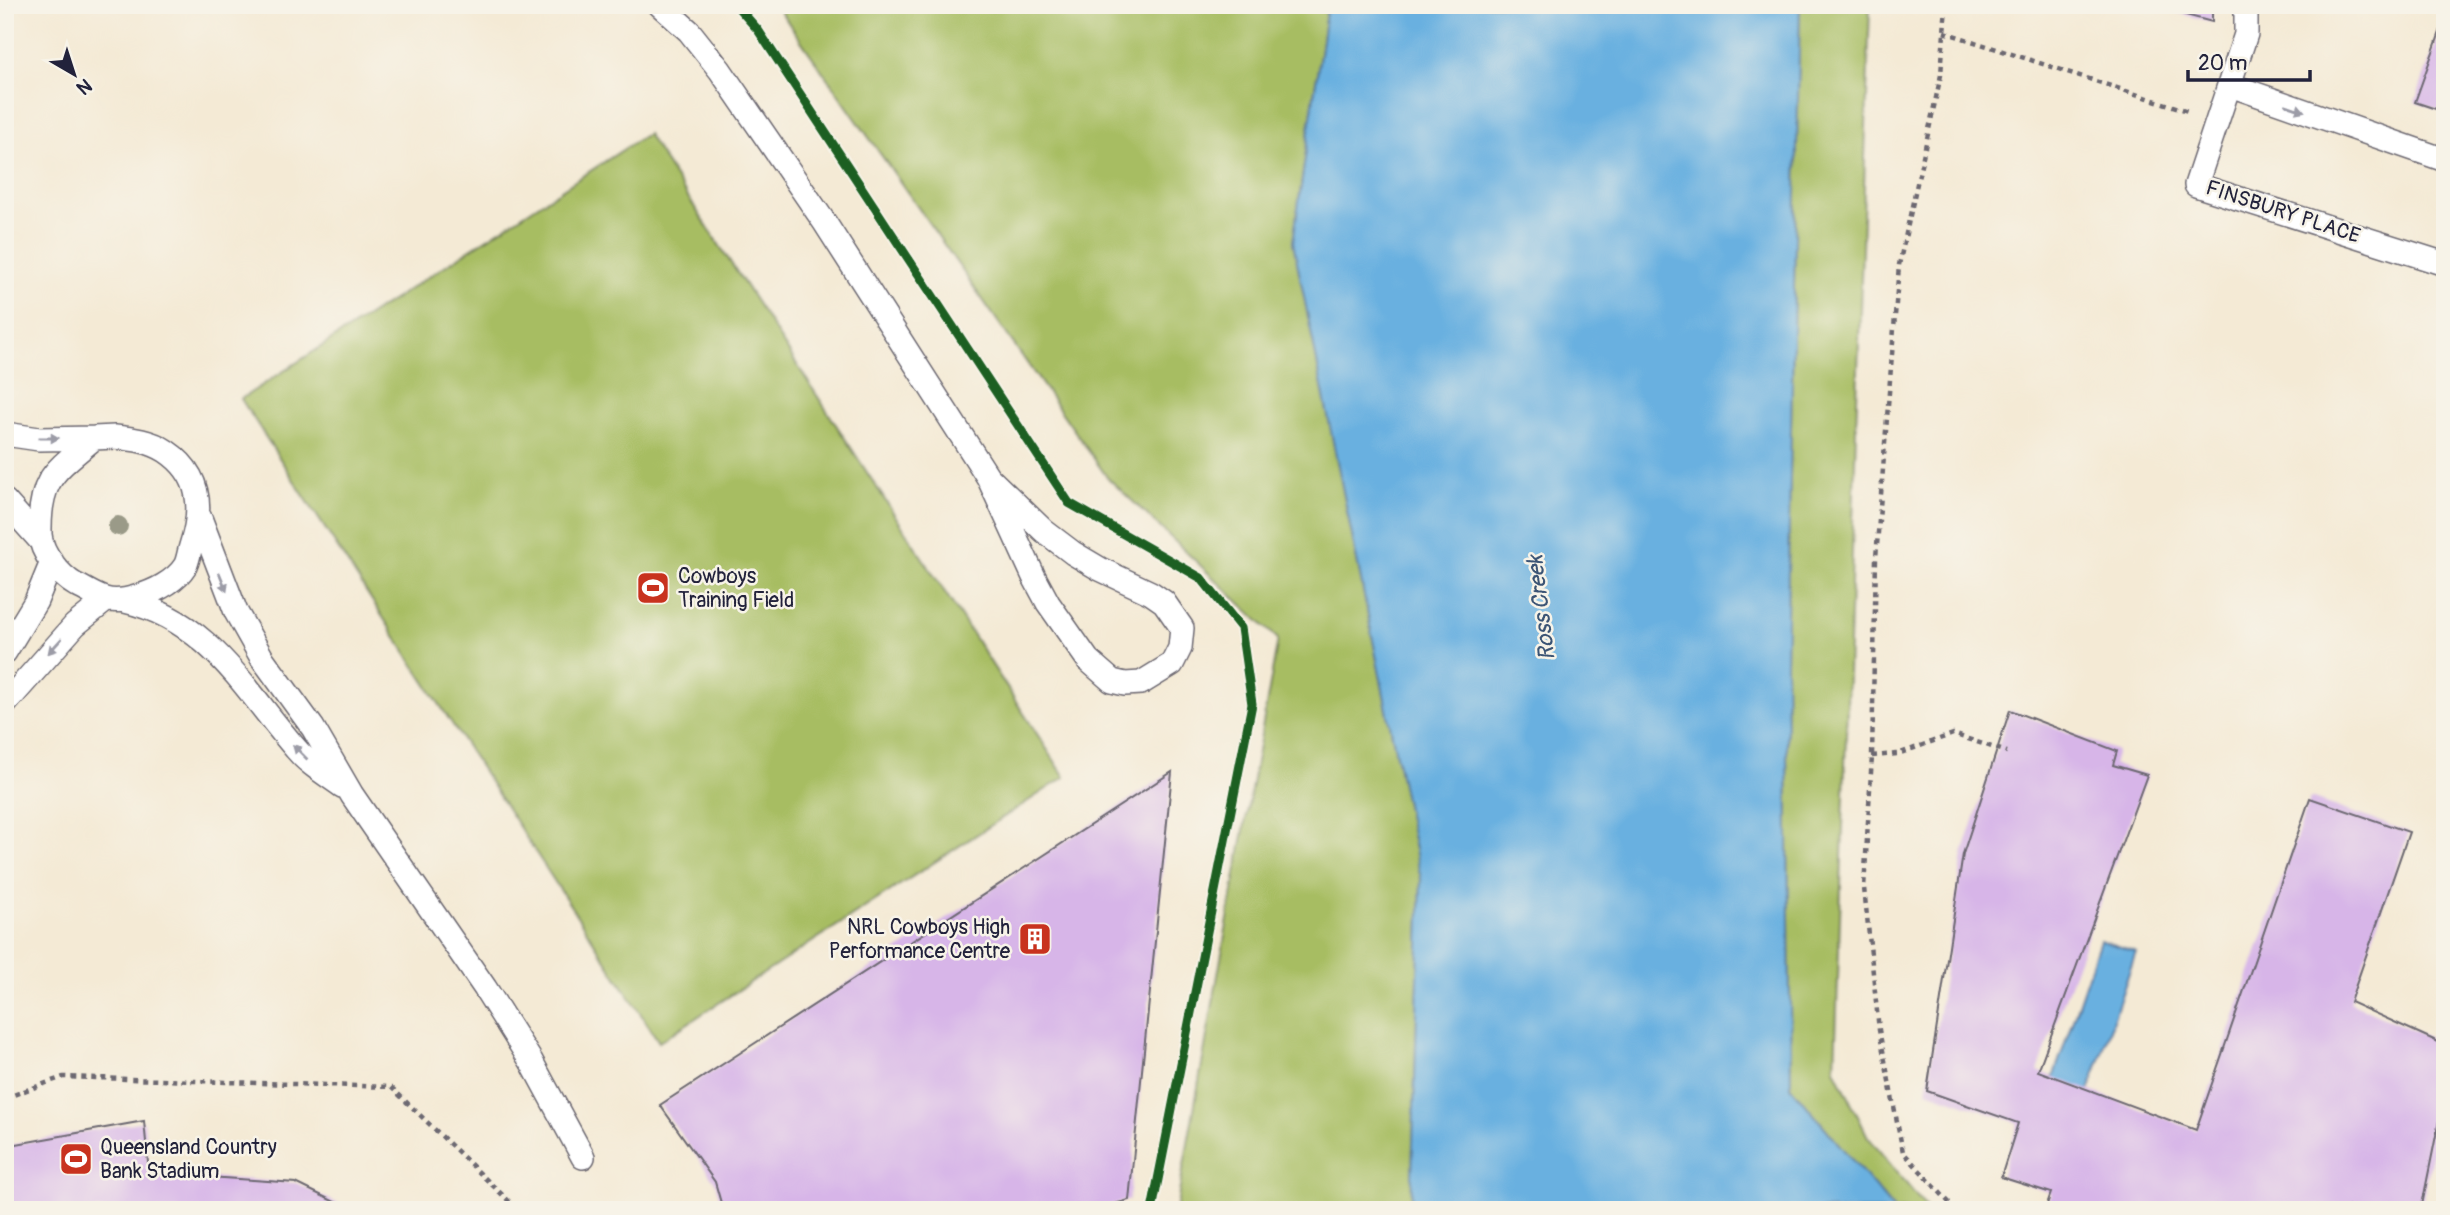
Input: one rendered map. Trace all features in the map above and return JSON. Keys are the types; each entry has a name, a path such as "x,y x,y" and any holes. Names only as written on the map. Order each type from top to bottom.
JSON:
{"lane":[{"path":"660,5 689,32 748,107 988,477 1048,603 1088,660 1112,681 1125,684 1140,683 1172,664 1180,648 1182,628 1164,602 1100,569 1063,545 1044,531 988,477"},
{"name":"FINSBURY PLACE","path":"2246,5 2246,34 2196,185 2445,264"},
{"path":"2230,85 2445,160"},
{"path":"5,434 39,439 141,440 166,451 186,470 198,494 200,518 236,612 262,658 313,728 352,795 485,988 531,1061 583,1157"},
{"path":"40,540 40,502 50,478 94,438"},
{"path":"5,501 40,540 52,562 68,580 115,600 161,611 202,638 248,688 298,752 352,795"},
{"path":"5,704 75,625 115,600 151,593 170,581 185,566 200,518"},
{"path":"5,652 36,601 52,562"}],"path":[{"path":"1946,5 1941,75 1899,265 1876,558 1872,756 1864,888 1879,1030 1903,1152 1956,1210"},
{"path":"1944,32 2218,121"},
{"path":"1872,756 1898,754 1953,734 2007,752"},
{"path":"5,1098 63,1077 391,1087 518,1210"}],"green space":[{"path":"776,5 1327,5 1293,242 1421,879 1411,1210 1176,1210 1278,639 1107,477"},
{"path":"1800,5 1870,5 1835,1069 1868,1137 1928,1210 1894,1210 1791,1087 1786,665"},
{"name":"Cowboys Training Field","path":"647,134 1065,777 659,1042 241,399"}],"water":[{"name":"Ross Creek","path":"1327,5 1800,5 1786,665 1791,1087 1894,1210 1411,1210 1421,879 1293,242"},
{"path":"2100,940 2136,952 2085,1103 2049,1090"}],"building":[{"path":"2212,5 2212,22 2152,6"},
{"path":"2445,21 2445,112 2415,102"},
{"path":"2010,710 2117,751 2113,765 2147,775 2038,1071 2196,1130 2310,798 2409,832 2350,1002 2445,1045 2445,1091 2421,1210 2356,1210 2349,1207 2349,1210 2045,1210 2051,1193 2001,1177 2018,1123 1927,1091 1963,854"},
{"name":"NRL Cowboys High Performance Centre","path":"1172,772 1129,1200 1093,1210 723,1210 715,1182 660,1105"},
{"name":"Queensland Country Bank Stadium","path":"144,1121 149,1173 296,1183 351,1210 5,1210 5,1146"}],"cycle path":[{"path":"736,5 758,30 1069,503 1201,578 1241,628 1252,704 1152,1210"}],"place":[{"name":"Cowboys Training Field","path":"653,588"},
{"name":"NRL Cowboys High Performance Centre","path":"1035,939"},
{"name":"Queensland Country Bank Stadium","path":"76,1159"}]}
